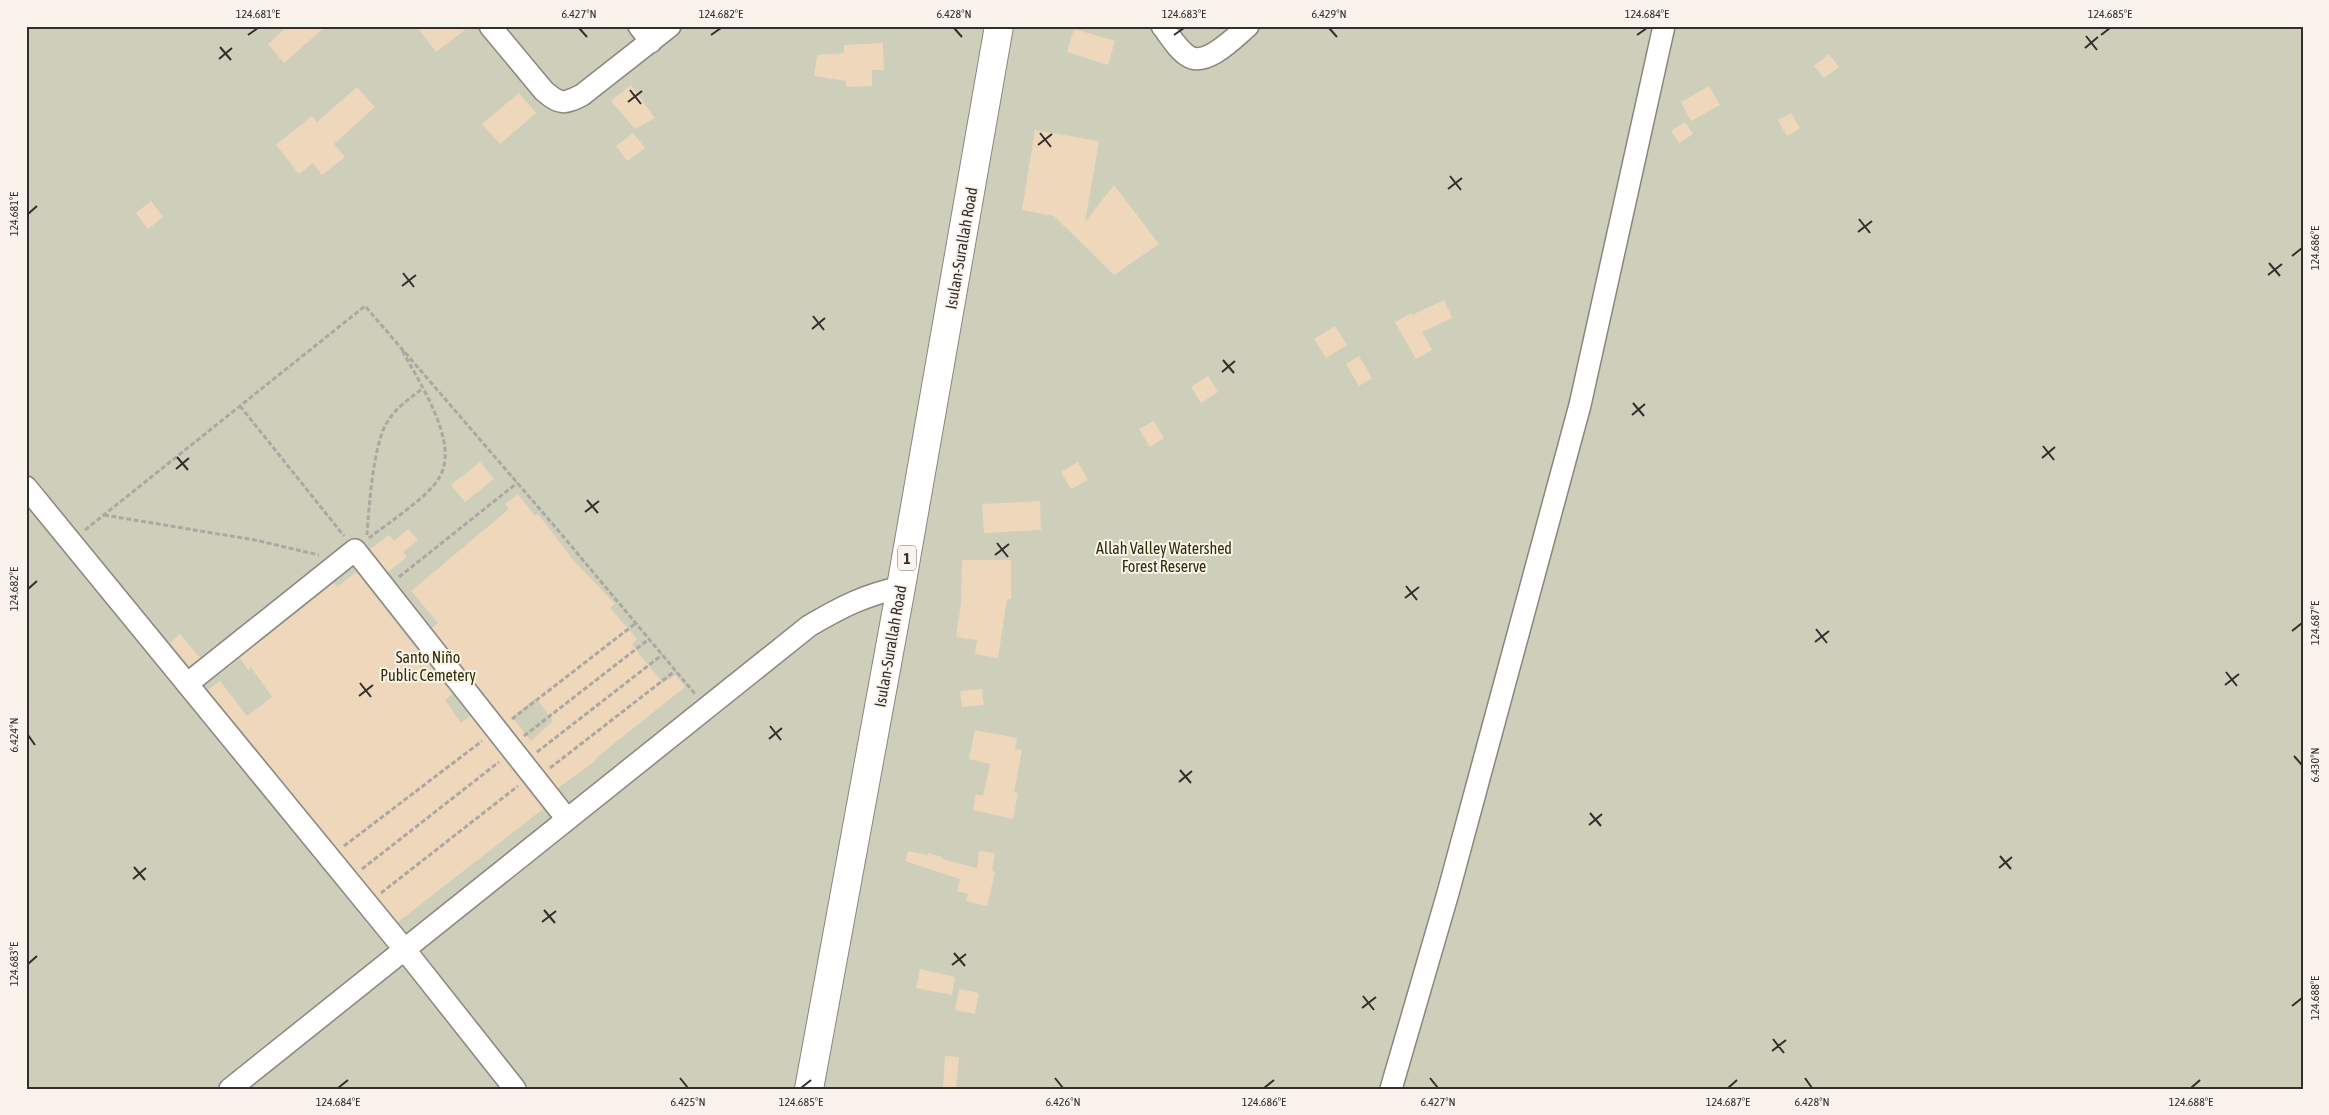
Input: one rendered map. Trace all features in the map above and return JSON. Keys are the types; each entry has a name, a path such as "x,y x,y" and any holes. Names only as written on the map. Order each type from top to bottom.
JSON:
{"highway":[{"name":"Isulan-Surallah Road","path":"809,1089 901,588 999,26"}],"street":[{"path":"490,26 544,91 554,100 566,103 582,96 645,34 670,26"},
{"path":"1162,26 1188,57 1197,60 1204,59 1212,54 1248,26"},
{"path":"1391,1089 1448,894 1580,405 1664,26"},
{"path":"26,487 405,950 515,1089"},
{"path":"187,684 349,555 385,589 567,819"},
{"path":"230,1089 706,707 810,626 840,608 868,595 901,588"}],"path":[{"path":"71,542 365,306 706,707"},
{"path":"399,345 422,389 442,434 444,466 438,478 424,494 366,541 369,503 380,438 387,423 399,406 422,389"},
{"path":"240,406 349,555"},
{"path":"385,589 517,483"},
{"path":"103,515 349,555"},
{"path":"329,858 636,623"},
{"path":"367,904 523,763 649,639"},
{"path":"523,763 662,655"},
{"path":"347,880 523,763 675,671"}],"green space":[{"name":"Allah Valley Watershed Forest Reserve","path":"26,26 2303,26 2303,1089 26,1089"}],"building":[{"path":"288,26 326,26 284,63 268,44"},
{"path":"416,26 470,26 436,52"},
{"path":"1074,29 1115,41 1108,65 1067,52"},
{"path":"883,43 884,70 872,70 872,86 846,87 846,81 814,76 817,55 844,53 844,45"},
{"path":"1829,54 1839,67 1824,78 1814,66"},
{"path":"631,85 655,118 635,129 611,101"},
{"path":"1709,86 1720,105 1691,121 1681,102"},
{"path":"357,87 375,107 334,144 345,157 322,175 313,163 299,174 276,145 312,116 317,122"},
{"path":"519,93 536,113 500,144 482,124"},
{"path":"1791,113 1800,128 1787,136 1778,120"},
{"path":"1685,122 1693,134 1679,143 1671,131"},
{"path":"1035,130 1099,141 1085,222 1114,185 1159,244 1114,275 1054,216 1022,210"},
{"path":"633,133 645,148 627,161 616,146"},
{"path":"151,201 163,217 148,229 136,213"},
{"path":"1444,300 1452,318 1422,332 1432,350 1416,359 1395,322 1411,313 1412,315"},
{"path":"1335,326 1347,345 1326,358 1314,339"},
{"path":"1359,356 1372,378 1359,386 1346,364"},
{"path":"1208,376 1218,392 1201,403 1191,387"},
{"path":"1154,421 1164,438 1150,447 1139,429"},
{"path":"480,462 494,479 465,502 451,485"},
{"path":"1078,462 1088,480 1071,489 1061,472"},
{"path":"518,494 535,516 538,514 574,561 615,604 610,608 637,639 632,645 663,683 676,675 685,687 587,767 558,788 432,628 438,623 411,591 509,509 505,504","holes":["536,698 553,721 531,741 512,717"]},
{"path":"1040,501 1041,530 984,533 982,504"},
{"path":"408,529 418,540 403,552 407,557 388,572 370,549 389,535 394,541"},
{"path":"962,560 1011,560 1011,599 1007,599 998,658 975,654 977,640 956,637 961,604"},
{"path":"356,572 452,694 445,700 461,723 470,716 543,809 398,922 208,690 220,681 247,716 272,697 251,667 248,670 240,658 334,583 337,587"},
{"path":"180,634 200,658 189,666 170,643"},
{"path":"982,689 984,705 962,707 960,691"},
{"path":"975,730 1017,738 1015,749 1022,750 1014,792 1018,793 1013,819 973,810 976,794 983,796 990,764 969,759"},
{"path":"908,851 927,855 928,853 943,857 942,859 977,868 979,851 995,853 992,871 995,872 987,906 966,901 968,894 957,891 960,879 905,861"},
{"path":"920,969 955,977 952,995 916,988"},
{"path":"959,989 979,993 975,1014 955,1010"},
{"path":"945,1056 959,1057 956,1089 943,1089"}],"park label":[{"name":"Santo Niño Public Cemetery","path":"428,666"}]}
